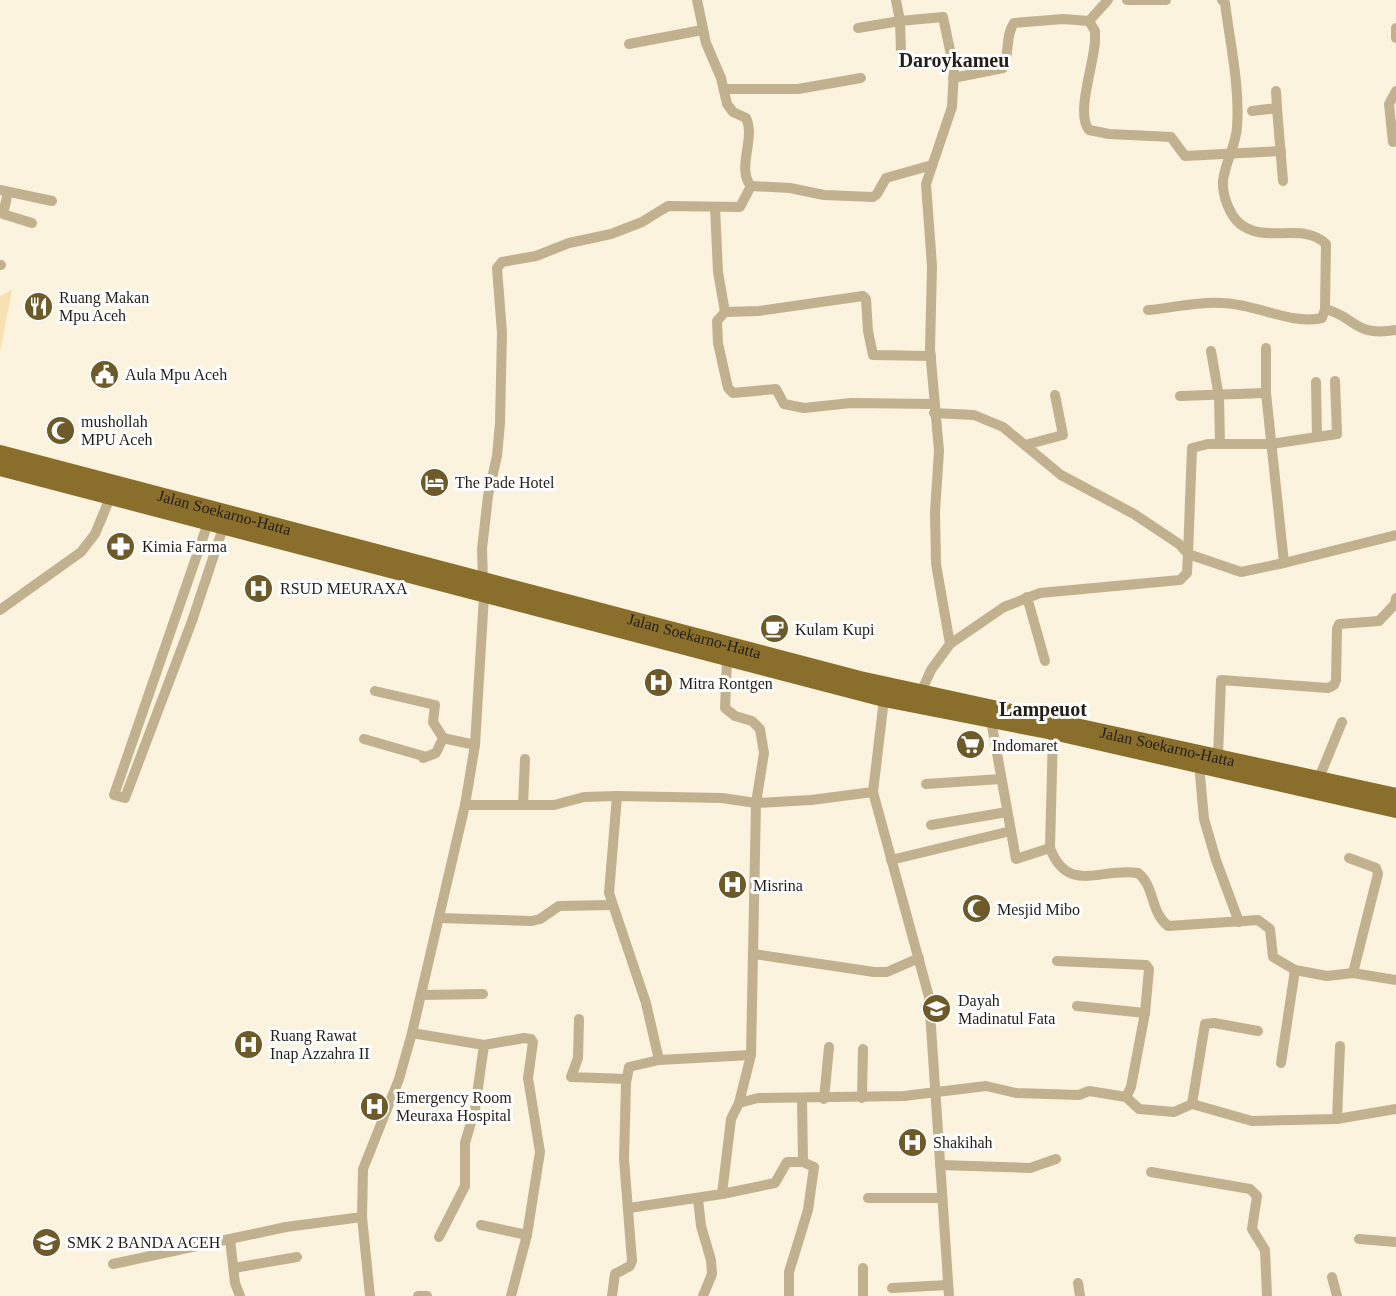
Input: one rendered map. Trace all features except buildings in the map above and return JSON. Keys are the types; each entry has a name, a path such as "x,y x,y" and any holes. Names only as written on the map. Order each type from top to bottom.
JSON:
{"highway":[{"name":"Jalan Soekarno-Hatta","path":"0,453 101,491 216,525 484,588 727,660 759,660 921,692 1396,796"},
{"name":"Jalan Soekarno-Hatta","path":"0,468 101,491 484,588 759,660 884,699 1053,732 1396,810"}],"street":[{"path":"697,0 702,30 728,106 746,118 750,127 745,175 751,186"},
{"path":"896,0 900,21 901,52"},
{"path":"1089,21 1108,0"},
{"path":"1127,0 1166,0"},
{"path":"1148,310 1222,303 1257,308 1305,321 1322,318 1325,309 1326,243 1312,234 1262,234 1240,224 1232,214 1224,192 1223,180 1233,154 1237,107 1226,3 1222,0"},
{"path":"858,28 943,17 954,69 952,107 926,184 932,266 931,356 939,451 935,502 936,564 950,644"},
{"path":"953,78 1003,68 1007,59 1009,33 1014,23 1063,19 1089,21"},
{"path":"1089,21 1095,31 1084,122 1089,130 1109,134 1171,137 1185,156 1281,151"},
{"path":"1396,28 1396,39"},
{"path":"629,44 702,30"},
{"path":"724,90 810,88 861,78"},
{"path":"1276,91 1283,181"},
{"path":"1393,142 1389,104 1396,91"},
{"path":"1252,111 1277,108"},
{"path":"751,186 790,188 824,195 873,196 877,194 886,178 932,165"},
{"path":"370,1296 362,1216 362,1179 365,1160 399,1079 412,1033 465,805 475,745 484,588 485,518 490,482 497,456 500,423 502,333 497,268 502,262 536,256 555,247 621,231 668,206 741,206 751,186"},
{"path":"32,223 3,214 4,191 52,201"},
{"path":"715,207 718,272 725,312"},
{"path":"931,356 873,355 868,331 866,299 863,296 759,311 725,312 717,321 718,343 728,388 733,393 776,388 784,404 804,408 851,403 934,408 981,418 1003,428 1061,475 1134,514 1179,544 1188,554 1241,572 1396,535"},
{"path":"1325,309 1336,312 1351,324 1365,331 1396,330"},
{"path":"1266,348 1266,393 1270,444 1284,563"},
{"path":"1211,351 1219,397 1220,444"},
{"path":"921,692 931,670 950,644 1004,607 1027,597 1040,593 1097,586 1174,583 1180,580 1187,573 1192,448 1196,445 1270,444 1337,434 1335,381"},
{"path":"1316,382 1317,437"},
{"path":"1180,396 1219,397 1266,393"},
{"path":"1024,445 1063,435 1054,395"},
{"path":"0,610 81,552 95,534 101,491"},
{"path":"216,525 125,798 114,795 216,525"},
{"path":"1027,597 1045,661"},
{"path":"1218,756 1221,680 1328,688 1334,685 1336,680 1339,624 1378,621 1395,604 1396,598"},
{"path":"722,1194 731,1119 739,1103 751,1055 756,803 764,753 761,735 752,721 735,716 725,708 727,660"},
{"path":"375,691 433,703 435,708 433,722 443,738 475,745"},
{"path":"884,699 873,792 929,997 948,1290 892,1288"},
{"path":"991,720 1016,859 1050,848"},
{"path":"1319,778 1342,723"},
{"path":"1053,732 1050,848 1058,867 1072,876 1138,873 1146,883 1158,916 1168,926 1239,922 1251,919 1263,921 1270,929 1273,957 1295,970 1327,976 1353,973 1396,981"},
{"path":"364,739 423,757 436,753 443,738"},
{"path":"523,805 525,759"},
{"path":"1199,764 1204,819 1216,860 1239,922"},
{"path":"926,784 1001,779"},
{"path":"465,805 564,804 584,797 617,796 722,798 756,803 811,800 873,792"},
{"path":"617,796 610,876 611,905 617,911 626,937 650,1015 659,1060"},
{"path":"931,825 1007,812"},
{"path":"891,861 1011,831"},
{"path":"1349,858 1376,868 1378,874 1353,973"},
{"path":"439,918 532,921 540,919 559,906 611,905"},
{"path":"754,954 874,972 887,972 919,958"},
{"path":"1057,961 1146,965 1149,977 1145,1013 1131,1087 1126,1097"},
{"path":"1281,1063 1295,970"},
{"path":"421,995 483,994"},
{"path":"1077,1006 1145,1013"},
{"path":"579,1018 578,1058 571,1077 627,1078"},
{"path":"1192,1104 1205,1024 1214,1023 1258,1031"},
{"path":"412,1033 484,1045 524,1038 531,1039 533,1042 528,1078 540,1152 526,1235 511,1296"},
{"path":"439,1237 465,1186 465,1143 475,1109 484,1045"},
{"path":"1337,1119 1340,1046"},
{"path":"824,1099 829,1047"},
{"path":"862,1098 863,1049"},
{"path":"612,1296 614,1275 632,1262 624,1159 629,1067 659,1060 751,1055"},
{"path":"739,1103 758,1098 824,1099 935,1094 986,1086 1016,1093 1079,1095 1089,1090 1126,1097 1139,1109 1178,1111 1192,1104 1252,1121 1337,1119 1396,1109"},
{"path":"802,1099 803,1162"},
{"path":"940,1165 1030,1168 1056,1159"},
{"path":"629,1208 699,1199 775,1184 784,1164 803,1162 813,1165 815,1170 808,1210 789,1272 789,1296"},
{"path":"1151,1172 1250,1189 1255,1192 1252,1229 1265,1250 1267,1296"},
{"path":"868,1198 942,1198"},
{"path":"699,1199 701,1226 711,1260 712,1274 704,1296"},
{"path":"113,1264 286,1227 362,1216"},
{"path":"482,1225 526,1235"},
{"path":"230,1239 240,1296"},
{"path":"1359,1239 1396,1242"},
{"path":"234,1268 297,1257"},
{"path":"863,1268 863,1296"},
{"path":"1332,1277 1337,1296"},
{"path":"1078,1283 1080,1296"},
{"path":"418,1296 427,1296"}],"shaded area":[{"path":"12,290 0,352 0,296"}],"place":[{"name":"Ruang Makan Mpu Aceh","path":"38,306"},
{"name":"Aula Mpu Aceh","path":"104,374"},
{"name":"mushollah MPU Aceh","path":"60,430"},
{"name":"The Pade Hotel","path":"434,482"},
{"name":"Kimia Farma","path":"121,546"},
{"name":"RSUD MEURAXA","path":"259,588"},
{"name":"Kulam Kupi","path":"774,629"},
{"name":"Mitra Rontgen","path":"658,683"},
{"name":"Indomaret","path":"971,745"},
{"name":"Misrina","path":"732,885"},
{"name":"Mesjid Mibo","path":"976,909"},
{"name":"Dayah Madinatul Fata","path":"937,1009"},
{"name":"Ruang Rawat Inap Azzahra II","path":"249,1044"},
{"name":"Emergency Room Meuraxa Hospital","path":"375,1106"},
{"name":"Shakihah","path":"912,1142"},
{"name":"SMK 2 BANDA ACEH","path":"46,1242"}],"district":[{"name":"Daroykameu","path":"954,60"},
{"name":"Lampeuot","path":"1043,709"}]}
